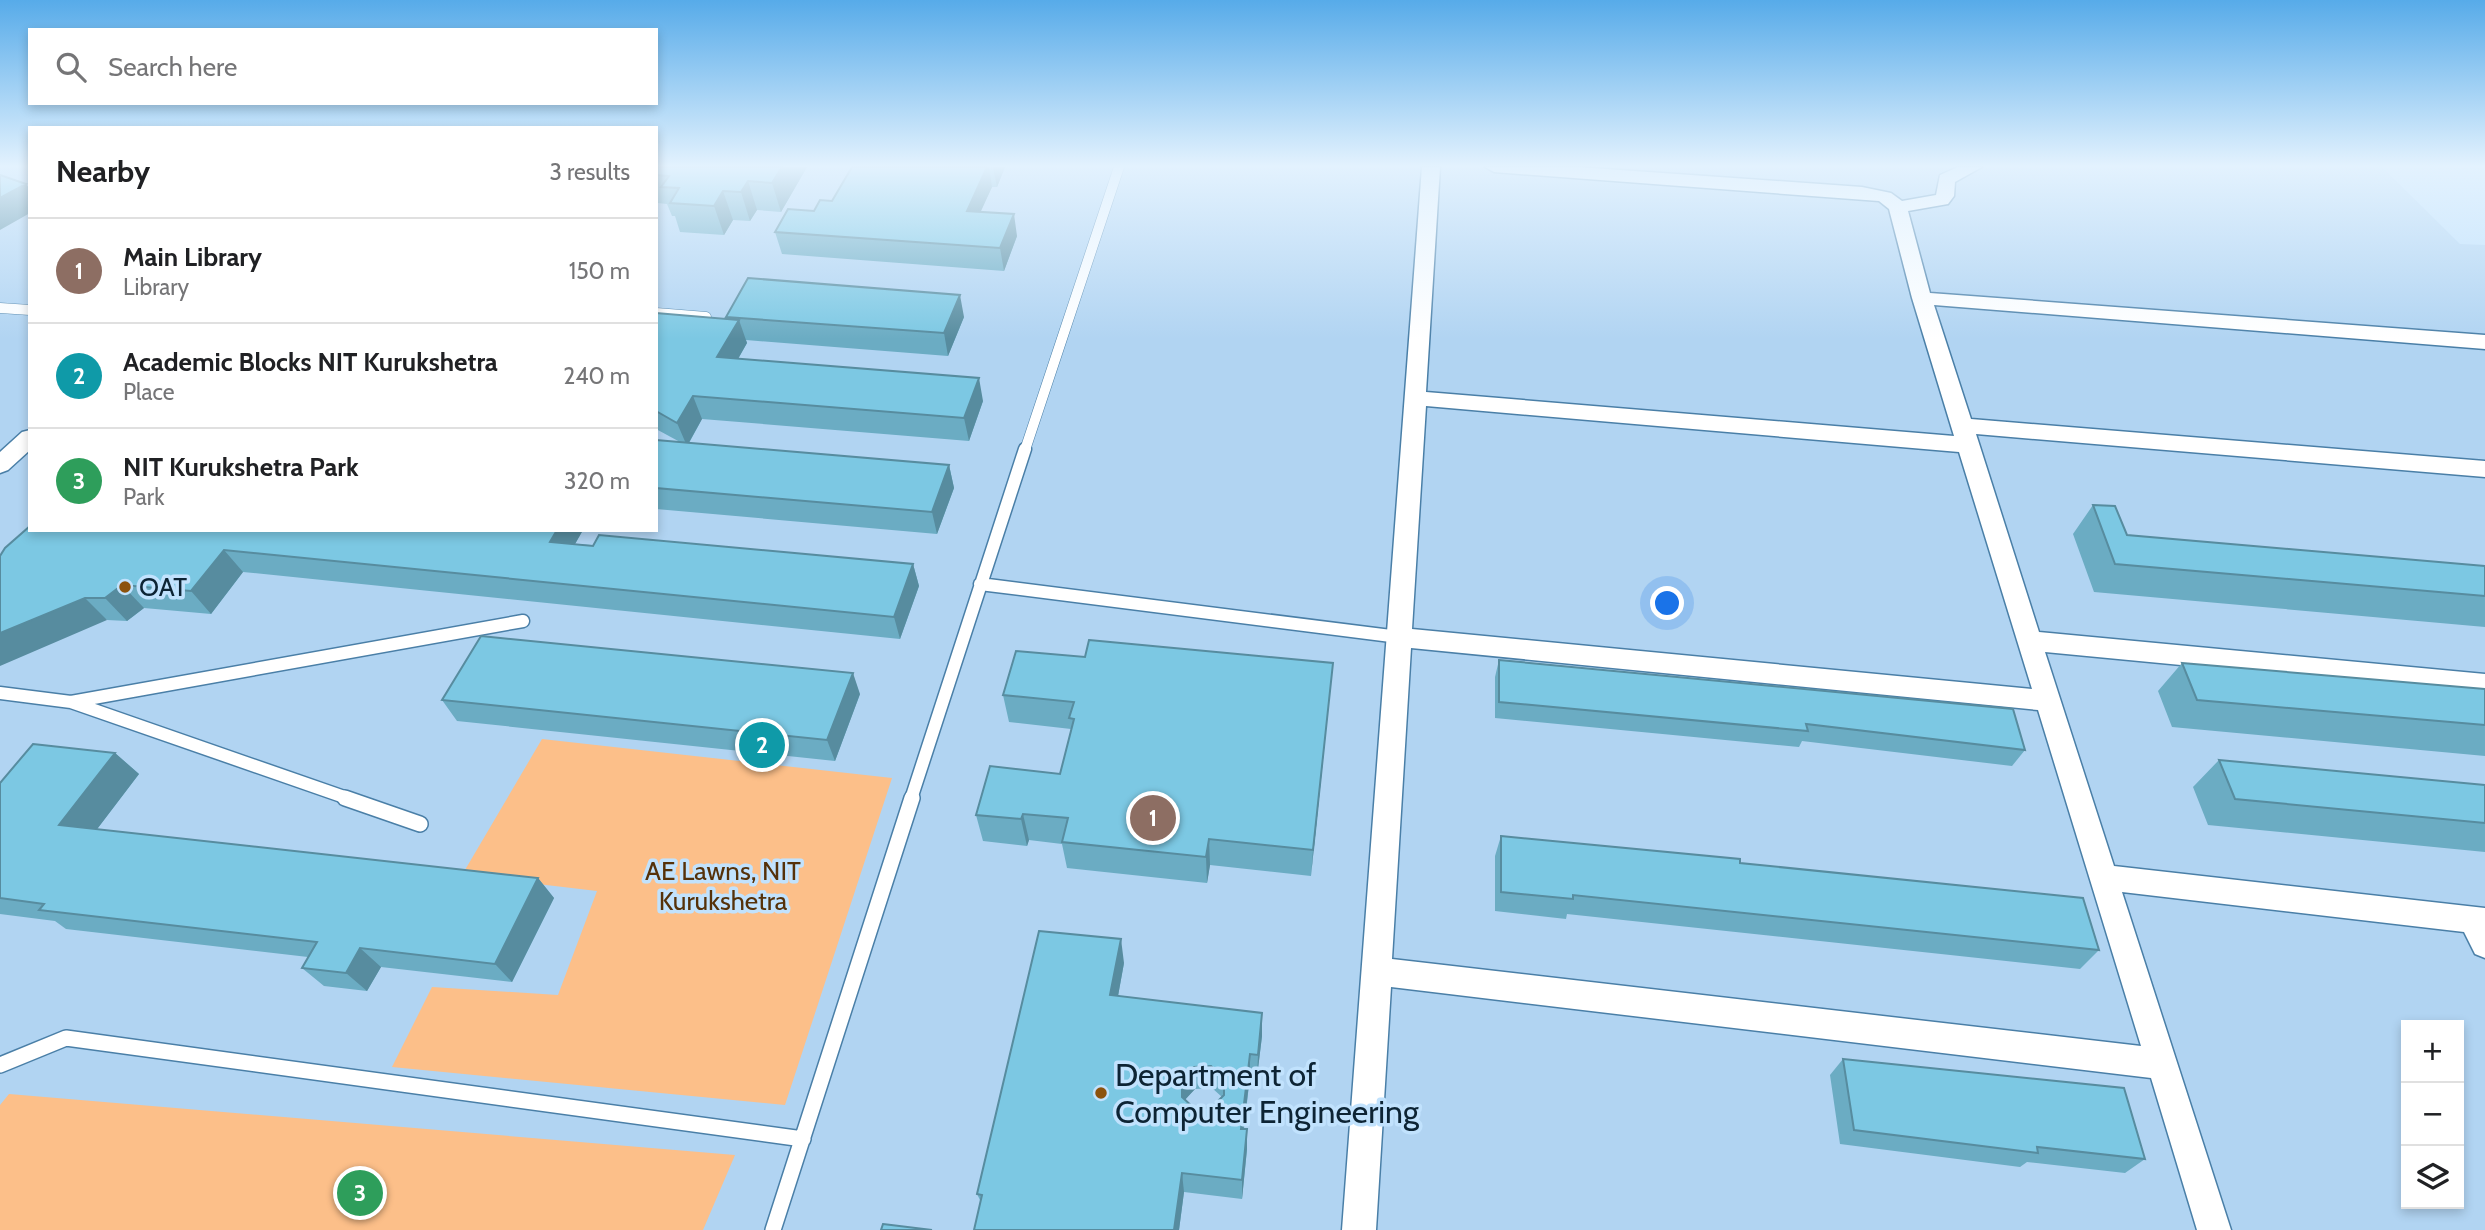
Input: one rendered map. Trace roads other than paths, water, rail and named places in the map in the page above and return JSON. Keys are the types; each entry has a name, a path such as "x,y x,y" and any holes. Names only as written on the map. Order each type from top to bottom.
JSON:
{"street":[{"path":"1359,1230 1427,224"},
{"path":"1903,224 1922,298 2214,1230"},
{"path":"1922,298 2485,342"},
{"path":"1415,398 2485,469"},
{"path":"0,466 28,439"},
{"path":"1399,637 2049,701"},
{"path":"2030,641 2485,684"},
{"path":"2104,877 2481,928"},
{"path":"1377,971 2162,1064"}],"lane":[{"path":"773,1230 980,584 1100,224"},
{"path":"0,307 28,310"},
{"path":"658,313 706,317"},
{"path":"980,584 1399,637"},
{"path":"71,702 523,621"},
{"path":"0,693 71,702 420,824"},
{"path":"0,1065 26,1052 66,1038 803,1139"}],"place":[{"name":"OAT","path":"125,587"},
{"name":"Academic Blocks NIT Kurukshetra","path":"762,745"},
{"name":"Main Library","path":"1153,818"},
{"name":"Department of Computer Engineering","path":"1101,1093"},
{"name":"NIT Kurukshetra Park","path":"360,1193"}],"park label":[{"name":"AE Lawns, NIT Kurukshetra","path":"723,886"}]}
